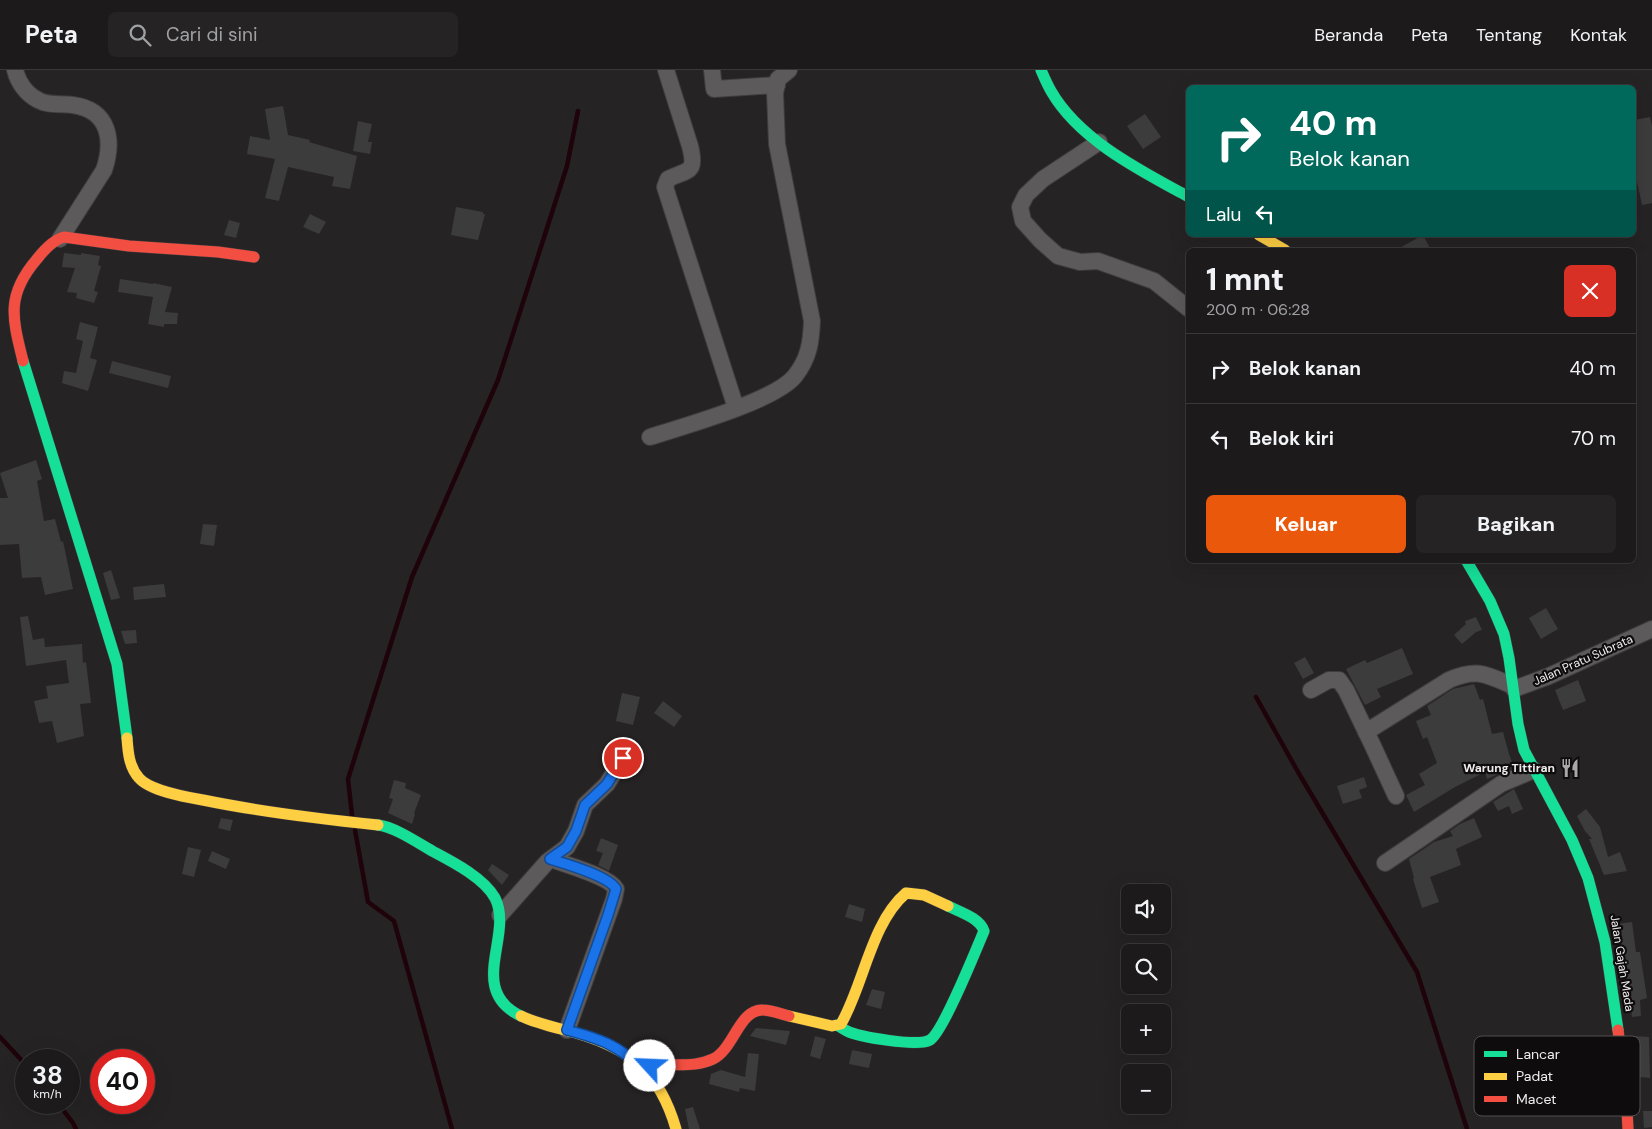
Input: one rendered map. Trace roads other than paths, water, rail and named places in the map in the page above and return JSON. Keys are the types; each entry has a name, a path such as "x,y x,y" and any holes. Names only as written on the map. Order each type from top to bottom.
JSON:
{"main road":[{"path":"1041,70 1050,90 1068,114 1099,142 1110,151 1186,195"},
{"path":"1262,237 1282,248"},
{"path":"254,257 88,242 73,238 57,239 26,271 17,284 14,296 12,310 16,334 43,430 113,649 122,695 129,759 134,770 139,778 146,783 168,793 264,812 376,824 393,830 476,877 499,904 500,914 494,954 494,970 497,994 506,1007 515,1014 530,1020 611,1044 628,1055 649,1074 666,1100 676,1129"},
{"name":"Jalan Gajah Mada","path":"1468,563 1500,621 1514,687 1515,710 1525,752 1574,843 1591,884 1599,911 1613,979 1619,1036"},
{"path":"642,1068 660,1065 690,1066 708,1061 724,1051 747,1015 756,1011 770,1012 837,1026 847,1031 878,1038 915,1043 931,1040 941,1027 970,966 984,931 982,925 965,914 924,895 906,893 897,900 881,925 849,1010 845,1018 837,1026"},
{"name":"Jalan Gajah Mada","path":"1627,1116 1628,1129"}],"street":[{"path":"14,70 21,85 34,98 47,103 83,107 100,118 106,127 108,159 104,170 60,239"},
{"path":"666,70 693,159 686,173 668,179 665,187 736,408"},
{"path":"712,70 714,89 777,85"},
{"path":"650,437 736,408 779,389 794,377 803,364 811,345 812,322 777,144 775,93 778,80 789,70"},
{"path":"1099,142 1043,179 1026,195 1020,207 1023,222 1058,256 1080,262 1098,261 1154,281 1186,307"},
{"name":"Jalan Pratu Subrata","path":"1514,687 1550,676 1652,629"},
{"path":"1366,732 1448,680 1460,676 1470,673 1490,675 1514,687"},
{"path":"1311,690 1329,680 1339,680 1396,796"},
{"path":"500,914 550,859 567,847 576,831 585,805 607,784 623,758"},
{"path":"1385,863 1501,784 1534,770"},
{"path":"550,859 605,878 614,884 616,889 567,1030"}],"waterway":[{"path":"352,815 348,779 412,577 498,380 567,166 578,111"},
{"path":"1256,697 1298,772 1417,972 1467,1129"},
{"path":"355,830 368,902 394,921 452,1129"},
{"path":"0,1037 15,1053"},
{"path":"66,1114 76,1129"}],"place":[{"name":"Warung Tittiran","path":"1570,768"}]}
